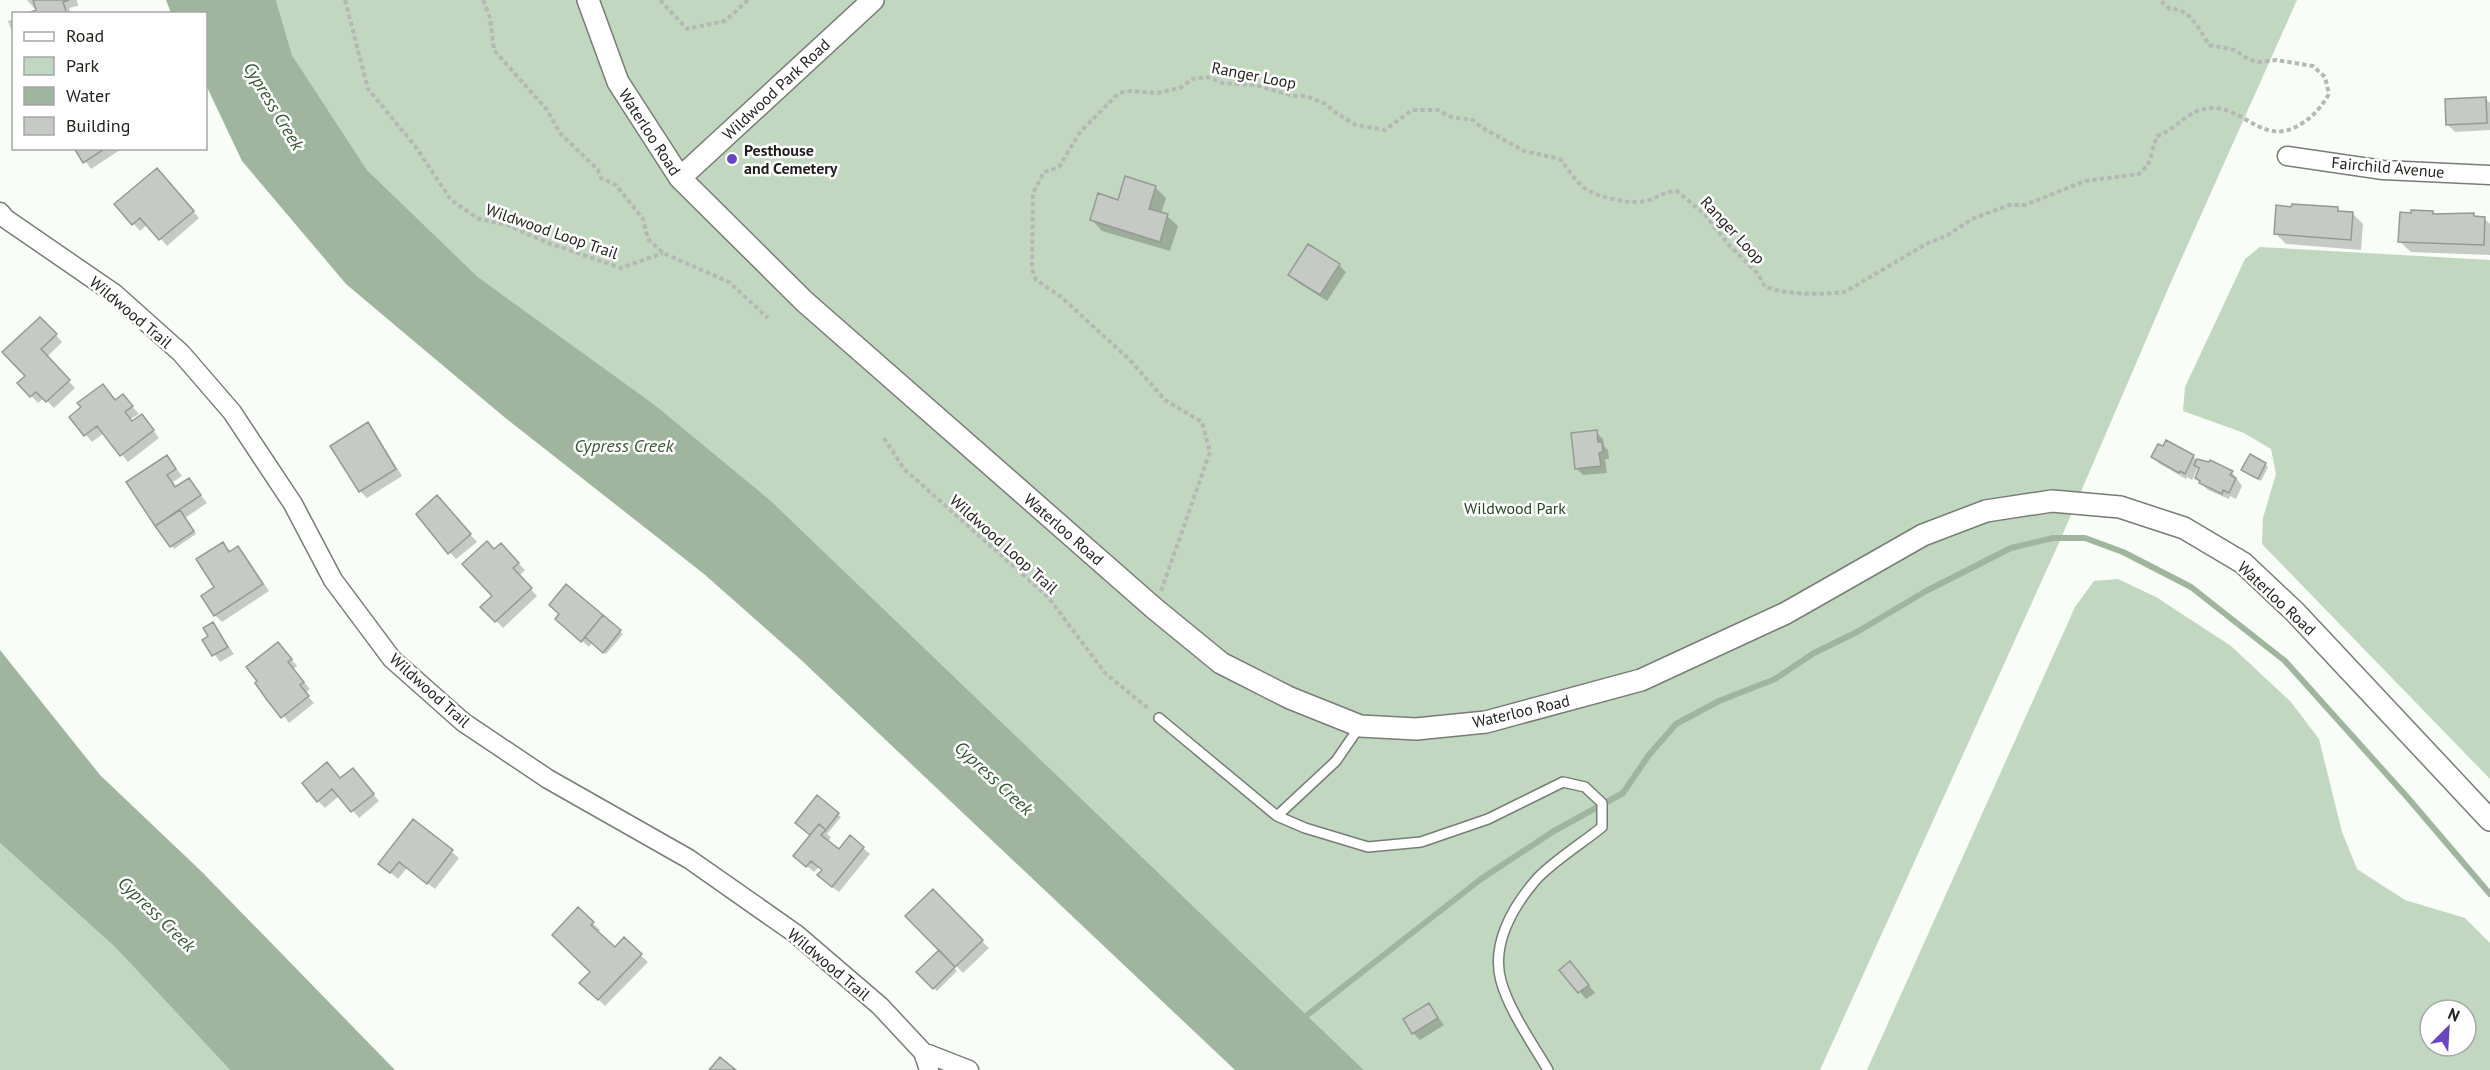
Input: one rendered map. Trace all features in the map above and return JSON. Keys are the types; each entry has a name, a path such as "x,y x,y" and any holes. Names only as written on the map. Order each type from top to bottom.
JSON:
{"street":[{"name":"Waterloo Road","path":"588,0 618,82 680,178 805,302 1155,609 1221,663 1290,698 1360,726 1416,729 1486,722 1641,680 1786,613 1923,535 1986,511 2052,501 2120,507 2184,528 2243,563 2295,612 2490,820"},
{"name":"Wildwood Park Road","path":"680,178 873,0"},
{"name":"Fairchild Avenue","path":"2287,156 2383,170 2490,175"},
{"name":"Wildwood Trail","path":"0,212 6,219 115,294 181,353 232,412 293,504 333,580 392,659 463,722 479,733 548,779 689,860 796,934 880,1006 923,1052"},
{"path":"923,1052 929,1070"},
{"path":"923,1052 969,1070"}],"lane":[{"path":"1159,718 1277,816 1305,828 1368,847 1421,842 1488,819 1563,782 1585,787 1602,803 1602,827 1536,880 1512,914 1498,949 1501,981 1516,1014 1548,1070"},
{"path":"1277,816 1336,761 1360,726"}],"path":[{"name":"Wildwood Loop Trail","path":"345,0 368,89 415,146 452,200 479,219 507,225 548,243 621,268 663,253"},
{"path":"483,0 490,18 494,50 546,110 560,133 598,170 601,178 616,185 643,219 648,239 663,253 729,282 768,318"},
{"path":"660,0 687,29 725,21 748,0"},
{"name":"Ranger Loop","path":"1155,609 1210,452 1202,422 1165,400 1130,360 1060,296 1036,280 1032,269 1033,194 1044,172 1059,167 1080,132 1119,93 1130,91 1158,93 1182,87 1192,79 1208,77 1222,82 1256,85 1293,96 1306,96 1326,104 1356,125 1385,130 1412,110 1438,110 1451,117 1473,120 1481,127 1524,151 1560,159 1577,181 1592,195 1631,203 1656,198 1667,191 1677,191 1704,214 1728,244 1758,274 1765,287 1777,291 1833,294 1845,292 1926,244 1948,235 1972,219 2009,205 2025,205 2085,181 2139,174 2148,165 2157,136 2201,109 2212,107 2225,109 2259,127 2277,133 2294,129 2311,118 2322,106 2329,94 2325,77 2313,66 2276,60 2258,62 2248,59 2235,50 2209,45 2190,16 2177,9 2170,9 2160,0"},
{"name":"Wildwood Loop Trail","path":"884,438 903,469 1048,597 1105,673 1159,718"}],"green space":[{"name":"Wildwood Park","path":"276,0 2297,0 2171,282 2058,545 1820,1070 1364,1070 770,500 655,405 478,277 367,170 292,55"},
{"path":"2260,247 2490,260 2490,779 2262,544 2263,518 2276,474 2271,449 2244,433 2183,411 2185,387 2245,259"},
{"path":"2118,579 2156,597 2231,646 2291,702 2319,739 2342,832 2357,869 2405,900 2465,918 2490,943 2490,1070 1867,1070 2075,607 2094,581"},
{"path":"0,843 116,948 230,1070 0,1070"}],"water":[{"name":"Cypress Creek","path":"166,0 276,0 292,55 367,170 478,277 655,405 770,500 1364,1070 1235,1070 799,658 704,574 503,416 346,284 242,161 207,87 207,12 171,12"},
{"name":"Cypress Creek","path":"0,650 100,775 202,872 395,1070 230,1070 116,948 0,843"}],"building":[{"path":"33,0 69,0 63,2 66,12 31,12 36,10"},
{"path":"2486,97 2487,123 2446,125 2445,99"},
{"path":"75,150 103,150 83,163"},
{"path":"157,168 194,211 159,240 140,218 132,225 114,204"},
{"path":"1125,176 1156,186 1149,209 1168,214 1160,242 1090,220 1098,193 1118,200"},
{"path":"2292,204 2338,207 2338,211 2353,212 2351,240 2274,234 2276,205 2291,207"},
{"path":"2411,210 2433,211 2433,214 2474,213 2474,216 2485,217 2484,245 2398,242 2400,212 2411,213"},
{"path":"1308,244 1340,264 1320,295 1288,275"},
{"path":"40,317 57,334 41,349 70,380 46,402 36,392 30,397 17,383 25,376 2,352"},
{"path":"103,384 115,400 123,394 133,406 125,412 132,421 142,414 154,430 120,456 97,426 84,436 69,417 81,407 77,403"},
{"path":"368,422 396,469 359,492 330,446"},
{"path":"1597,430 1598,442 1602,442 1603,452 1599,453 1601,466 1575,469 1571,433"},
{"path":"2166,440 2194,455 2185,474 2151,457 2158,444 2163,446"},
{"path":"2250,454 2266,463 2258,479 2241,470"},
{"path":"167,455 176,469 167,475 175,487 189,478 201,495 155,526 126,482"},
{"path":"2197,459 2209,462 2210,460 2233,471 2230,475 2236,478 2229,493 2223,490 2222,494 2199,483 2200,481 2195,478 2199,468 2194,465"},
{"path":"437,495 471,534 448,554 416,514"},
{"path":"180,510 194,531 170,547 155,526"},
{"path":"487,541 494,549 501,543 519,563 513,568 532,588 495,622 480,607 492,596 462,564"},
{"path":"223,542 229,552 238,546 263,584 214,616 201,596 214,587 196,559"},
{"path":"566,584 603,615 581,642 555,619 559,614 549,605"},
{"path":"603,615 621,630 603,653 585,637"},
{"path":"213,622 228,647 212,656 202,640 208,636 203,628"},
{"path":"278,642 292,659 288,662 304,682 300,685 309,696 281,718 246,667"},
{"path":"327,762 340,778 353,768 374,794 351,812 332,789 317,802 302,783"},
{"path":"817,795 839,813 826,830 819,824 810,835 795,823"},
{"path":"413,819 453,850 427,884 399,862 390,873 378,864"},
{"path":"819,824 826,830 821,835 839,849 850,835 864,847 832,887 817,875 822,870 811,861 806,867 793,856"},
{"path":"933,889 983,940 955,967 905,916"},
{"path":"578,907 594,922 591,925 615,947 624,937 642,954 598,1000 579,983 590,972 552,935"},
{"path":"939,950 955,967 933,989 916,972"},
{"path":"1570,961 1589,985 1578,993 1559,970"},
{"path":"1429,1003 1438,1018 1412,1034 1403,1019"},
{"path":"720,1057 736,1070 709,1070"}],"waterway":[{"path":"1302,1019 1481,879 1554,831 1623,793 1649,755 1676,724 1719,701 1775,679 1814,653 1857,632 1926,591 2011,548 2053,538 2085,538 2123,552 2191,587 2285,661 2408,798 2490,894"}],"place":[{"name":"Pesthouse and Cemetery","path":"732,159"}]}
